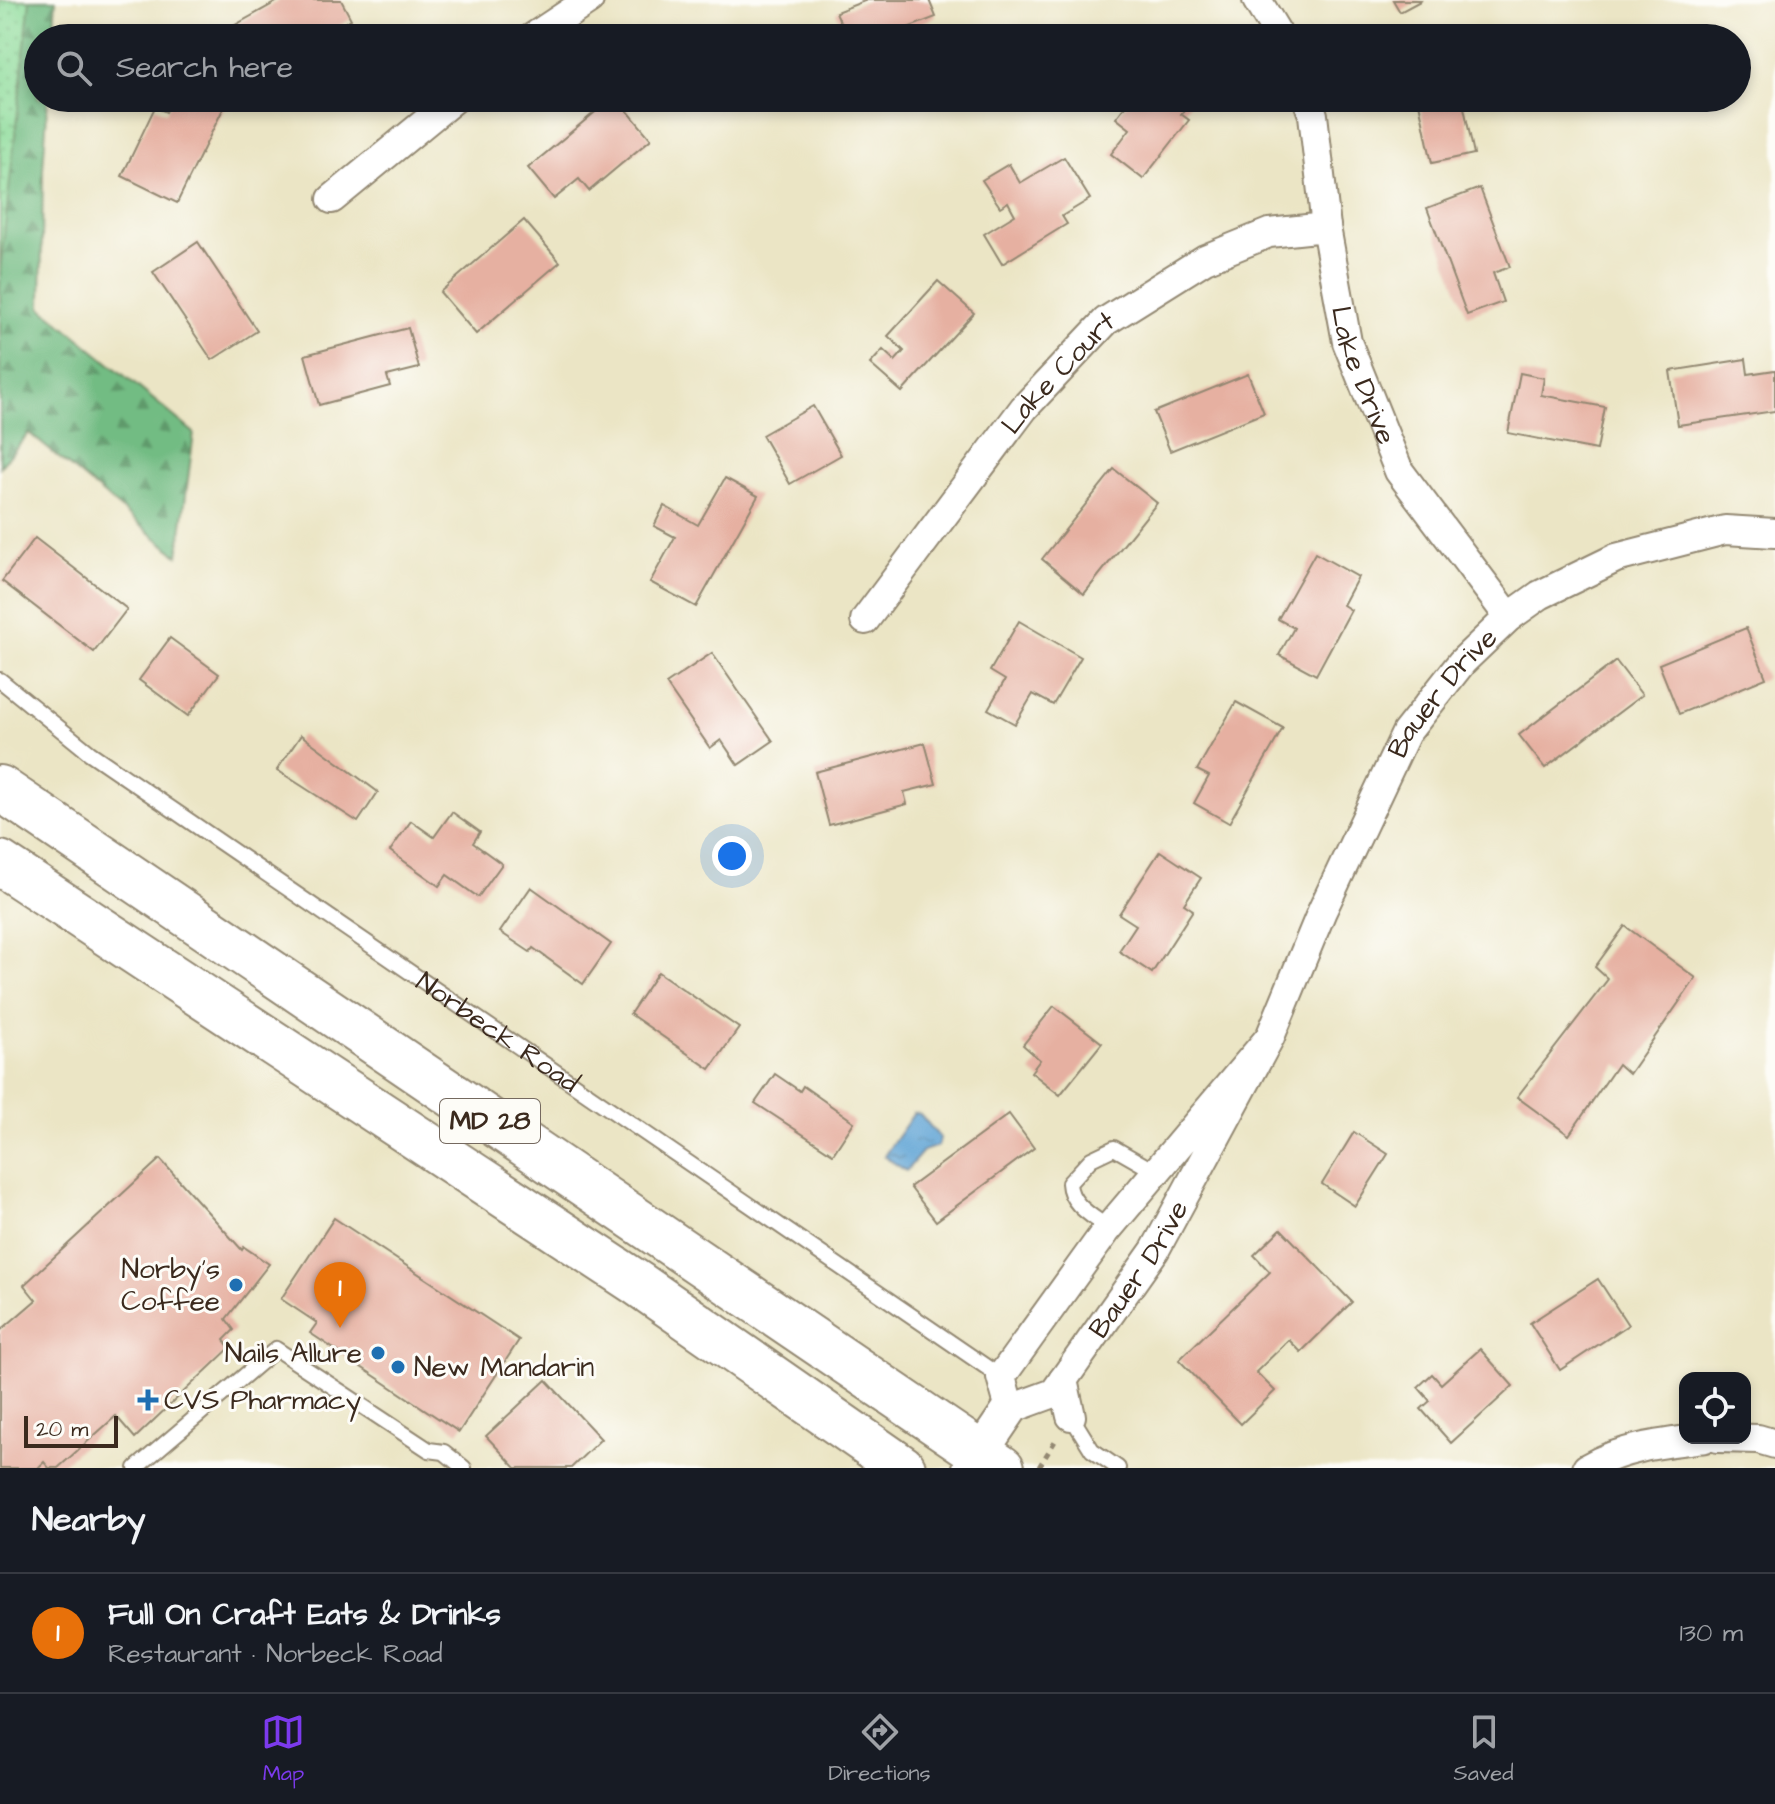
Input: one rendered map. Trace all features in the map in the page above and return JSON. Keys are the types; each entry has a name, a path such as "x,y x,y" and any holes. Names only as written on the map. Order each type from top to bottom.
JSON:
{"main road":[{"name":"MD 28","path":"0,788 984,1463"},
{"name":"MD 28","path":"0,863 637,1283 903,1468"}],"street":[{"path":"553,24 589,0"},
{"path":"1257,0 1272,24"},
{"path":"332,199 438,112"},
{"name":"Lake Drive","path":"1312,112 1326,227 1347,342 1399,471 1509,617"},
{"name":"Lake Court","path":"865,620 1024,408 1106,321 1205,259 1269,233 1326,227"},
{"name":"Bauer Drive","path":"1010,1409 1054,1393 1155,1250 1270,1037 1322,911 1406,733 1462,662 1509,617 1540,595 1616,558 1725,530 1775,533"},
{"name":"Bauer Drive","path":"1001,1377 1108,1228 1270,1037"},
{"path":"984,1463 1010,1409 1001,1377"},
{"path":"1063,1380 1071,1416"},
{"path":"1751,1439 1775,1444"},
{"path":"1587,1468 1603,1459 1649,1445 1679,1441"}],"lane":[{"name":"Norbeck Road","path":"0,680 90,753 1001,1377"},
{"path":"1108,1228 1076,1202 1069,1193 1069,1183 1091,1159 1114,1148 1156,1172"},
{"path":"136,1468 276,1349 429,1450 444,1452 464,1468"},
{"path":"1071,1416 1092,1450 1118,1468"}],"green space":[{"path":"0,0 56,0 54,24 24,24 24,112 47,112 41,307 194,433 178,556 29,433 0,467"},
{"path":"0,0 30,0 27,24 24,24 24,54 0,271"}],"water":[{"path":"914,1113 920,1114 940,1138 938,1146 923,1151 906,1171 884,1156"}],"building":[{"path":"280,0 341,0 351,19 342,24 237,24"},
{"path":"867,0 929,0 936,17 918,24 841,24 836,12"},
{"path":"1393,0 1422,0 1400,12"},
{"path":"153,112 222,112 177,203 122,176"},
{"path":"595,112 629,112 651,139 589,191 579,179 554,199 528,168"},
{"path":"1120,112 1183,112 1181,114 1189,120 1143,179 1111,154 1130,129 1116,118"},
{"path":"1421,112 1465,112 1474,154 1432,163"},
{"path":"1064,157 1090,199 1062,216 1067,224 1002,264 984,234 1015,215 1008,202 1000,207 982,180 1009,164 1020,183"},
{"path":"1480,188 1510,267 1493,273 1503,302 1467,315 1427,208"},
{"path":"524,220 560,262 476,334 440,292"},
{"path":"198,242 257,331 212,360 153,272"},
{"path":"938,281 974,313 902,392 870,364 883,350 895,361 904,351 888,336"},
{"path":"408,328 419,368 387,376 390,386 319,405 305,355"},
{"path":"1746,359 1748,374 1775,370 1775,411 1678,425 1670,371"},
{"path":"1520,373 1544,378 1541,395 1605,407 1597,450 1508,433"},
{"path":"1248,374 1264,413 1170,451 1154,412"},
{"path":"813,406 841,455 790,484 762,435"},
{"path":"1114,469 1157,503 1084,594 1042,559"},
{"path":"725,478 758,496 696,607 650,582 675,537 654,526 664,506 698,525"},
{"path":"35,538 127,609 94,652 2,581"},
{"path":"1315,553 1358,577 1343,605 1351,610 1316,675 1279,655 1294,628 1278,619"},
{"path":"1019,621 1081,657 1053,705 1033,694 1015,724 988,709 1005,680 990,671"},
{"path":"1746,628 1766,678 1679,714 1659,664"},
{"path":"170,638 219,674 188,716 139,680"},
{"path":"712,653 773,741 738,765 721,740 710,748 666,684"},
{"path":"1616,661 1642,695 1545,768 1519,735"},
{"path":"1236,702 1283,728 1229,823 1194,803 1209,776 1197,770"},
{"path":"301,735 378,792 358,822 277,770"},
{"path":"925,743 936,784 904,792 907,804 829,825 815,772"},
{"path":"452,812 480,832 473,843 502,864 478,897 447,875 439,886 390,851 411,821 434,837"},
{"path":"1160,851 1201,878 1184,904 1193,910 1152,973 1119,951 1136,925 1119,914"},
{"path":"531,887 611,944 583,984 533,948 530,952 500,932"},
{"path":"1625,926 1696,978 1629,1074 1618,1064 1569,1135 1517,1097 1608,979 1595,967"},
{"path":"658,972 739,1028 710,1069 630,1014"},
{"path":"1054,1006 1102,1043 1060,1095 1031,1072 1040,1060 1023,1045"},
{"path":"775,1074 800,1091 803,1086 854,1122 833,1154 755,1103"},
{"path":"1009,1114 1034,1148 936,1221 910,1187"},
{"path":"1354,1132 1388,1154 1355,1206 1322,1184"},
{"path":"160,1159 242,1250 244,1247 269,1264 226,1319 234,1330 224,1340 230,1348 135,1438 116,1416 58,1468 49,1468 44,1462 38,1468 0,1468 0,1331 36,1300 24,1285"},
{"path":"334,1218 519,1340 459,1432 310,1333 317,1323 281,1299"},
{"path":"1281,1229 1352,1302 1301,1352 1289,1340 1256,1372 1275,1391 1241,1424 1179,1360 1270,1272 1254,1255"},
{"path":"1598,1279 1628,1325 1560,1370 1530,1323"},
{"path":"1480,1349 1513,1386 1451,1443 1421,1409 1430,1401 1418,1387 1432,1374 1441,1384"},
{"path":"546,1380 601,1439 571,1468 516,1468 486,1436"}],"place":[{"name":"Norby's Coffee","path":"236,1285"},
{"name":"Full On Craft Eats & Drinks","path":"340,1328"},
{"name":"Nails Allure","path":"378,1353"},
{"name":"New Mandarin","path":"398,1367"},
{"name":"CVS Pharmacy","path":"148,1400"}]}
